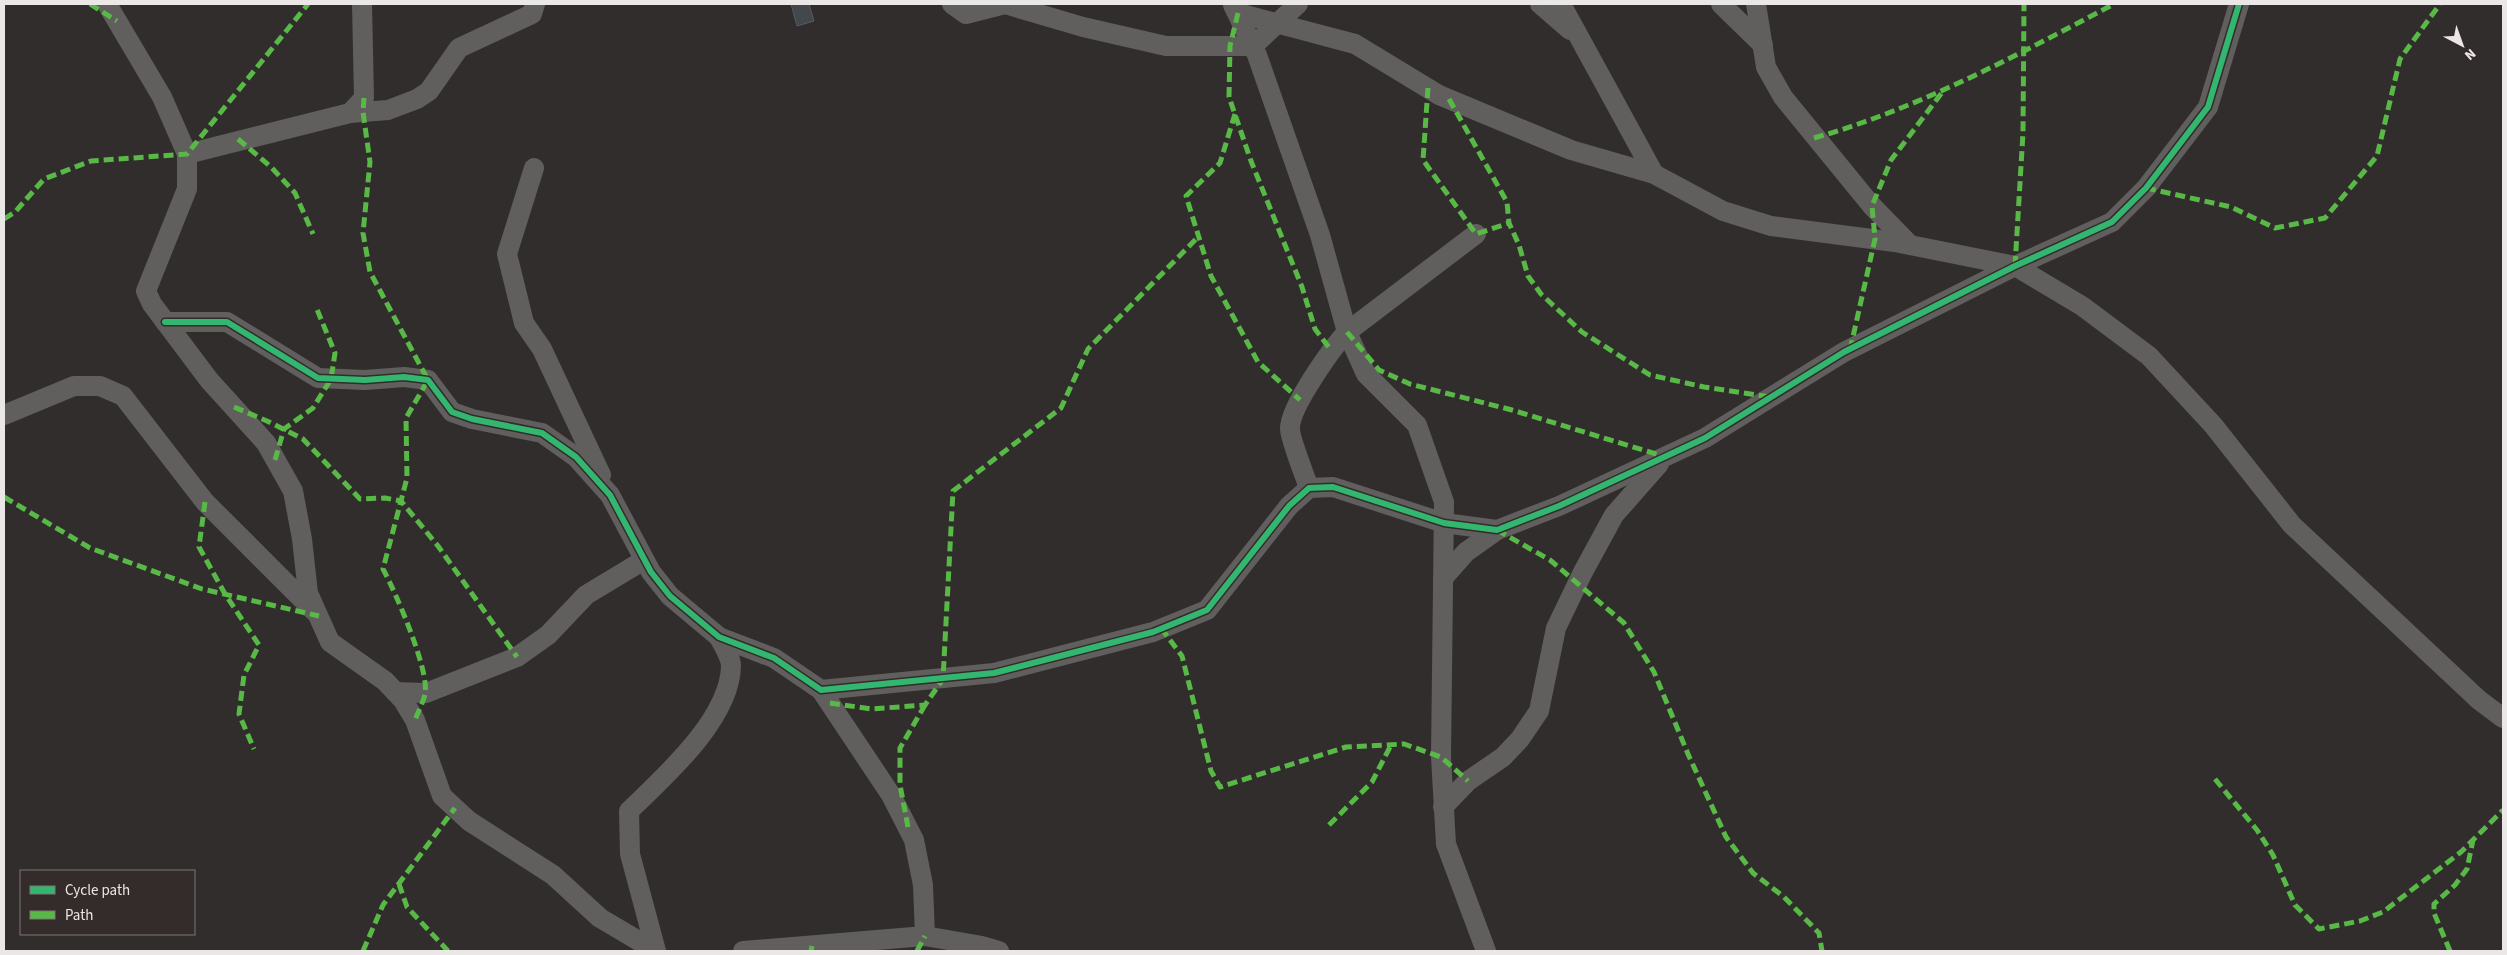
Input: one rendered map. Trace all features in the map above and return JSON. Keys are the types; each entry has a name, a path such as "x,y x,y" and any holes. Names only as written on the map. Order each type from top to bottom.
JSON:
{"street":[{"path":"106,4 162,97 187,154 187,189 146,291 152,304 209,380 266,444 293,491 302,539 308,593 330,642 385,680 395,692 415,720 442,796 469,821 552,875 600,918 656,951 660,951"},
{"path":"350,113 364,98 362,4"},
{"path":"187,154 350,113 388,110 417,98 429,91 459,48 532,14 535,4"},
{"path":"952,4 966,14 1006,4 1083,27 1166,46 1253,46 1298,4"},
{"path":"1540,4 1580,39"},
{"path":"1561,4 1654,174"},
{"path":"1721,4 1763,45"},
{"path":"1756,4 1766,67 1783,97 1806,129 1872,206 1910,245"},
{"path":"1763,45 1769,4"},
{"path":"1443,578 1466,552 1497,530 1559,506 1705,438 1844,352 2015,266 2112,222 2146,188 2208,108 2239,4"},
{"path":"1235,8 1278,24 1355,44 1439,95 1572,150 1654,174 1722,211 1771,226 1910,245 2015,266 2082,306 2149,356 2213,424 2292,525 2479,700 2503,718"},
{"path":"1235,8 1253,46 1320,235 1347,332 1366,374 1417,425 1444,502 1440,757 1446,844 1486,951"},
{"path":"534,168 507,254 524,323 542,349 610,495 644,560 670,596 719,638 774,658 821,690 891,796 914,840 923,885 925,936"},
{"path":"1309,488 1290,428 1305,392 1330,350 1347,332 1476,234"},
{"path":"165,322 227,322 318,378 365,380 404,377 428,380 452,412 472,419 542,432 576,457 610,495"},
{"path":"4,415 74,386 100,386 123,396 205,502 319,616"},
{"path":"1444,807 1468,781 1503,757 1520,739 1540,711 1556,628 1583,572 1614,515 1666,457"},
{"path":"821,690 994,673 1153,632 1207,610 1289,506 1309,488 1333,486 1444,523 1497,530"},
{"path":"395,692 426,693 517,657 548,635 586,595 644,560"},
{"path":"656,951 630,854 629,811 697,739 725,698 732,664 719,638"},
{"path":"743,951 925,936 982,946 999,951"}],"building":[{"path":"791,4 809,4 814,21 797,26"}],"marked path":[{"path":"90,4 117,21"},
{"path":"4,219 15,212 44,179 91,161 187,154 308,4"},
{"path":"2015,266 2023,133 2024,4"},
{"path":"1814,138 1892,112 1930,96 2004,61 2114,4"},
{"path":"2146,188 2231,207 2275,228 2325,218 2377,156 2400,59 2440,4"},
{"path":"1238,13 1230,46 1229,97 1251,161 1302,287 1315,329 1331,350"},
{"path":"1428,88 1423,160 1476,234 1509,223"},
{"path":"1850,350 1875,239 1872,206 1891,160 1944,90"},
{"path":"364,98 363,112 370,162 363,233 370,272 428,380 406,418 407,478 383,569 403,612 422,668 425,694 415,720"},
{"path":"1449,99 1507,202 1509,223 1519,245 1528,276 1541,294 1582,332 1650,375 1704,387 1770,397"},
{"path":"1235,114 1220,163 1186,196 1211,276 1258,362 1300,400"},
{"path":"238,139 271,167 295,193 313,234"},
{"path":"830,703 871,709 925,705 943,679 953,491 1061,408 1088,349 1199,236"},
{"path":"275,460 284,429 313,408 331,379 335,353 316,307"},
{"path":"1347,332 1379,370 1410,384 1512,410 1666,457"},
{"path":"234,407 303,439 360,499 385,498 401,501 438,546 517,657"},
{"path":"4,497 90,548 202,589 319,616"},
{"path":"205,502 199,547 225,594 259,645 244,675 239,714 254,749"},
{"path":"1497,530 1550,560 1624,623 1654,672 1688,754 1726,837 1753,873 1784,897 1819,933 1822,951"},
{"path":"1161,628 1182,656 1211,771 1220,787 1346,747 1404,744 1441,757 1468,781"},
{"path":"908,827 900,785 900,748 925,705"},
{"path":"1329,825 1372,782 1391,745"},
{"path":"2215,779 2257,830 2273,855 2295,905 2319,929 2360,921 2383,912 2461,852 2503,810"},
{"path":"363,951 383,905 455,808"},
{"path":"2450,951 2434,913 2434,904 2455,885 2467,869 2473,840"},
{"path":"399,884 407,907 448,951"},
{"path":"917,951 925,936"},
{"path":"811,951 812,946"}],"cycle path":[{"path":"165,322 227,322 318,378 365,380 404,377 428,380 452,412 472,419 542,433 576,457 610,495 651,572 670,596 719,637 774,658 821,690 994,673 1153,632 1207,610 1289,506 1309,488 1333,487 1444,523 1497,530 1559,506 1705,438 1844,352 2015,266 2112,222 2146,188 2208,107 2239,4"}]}
